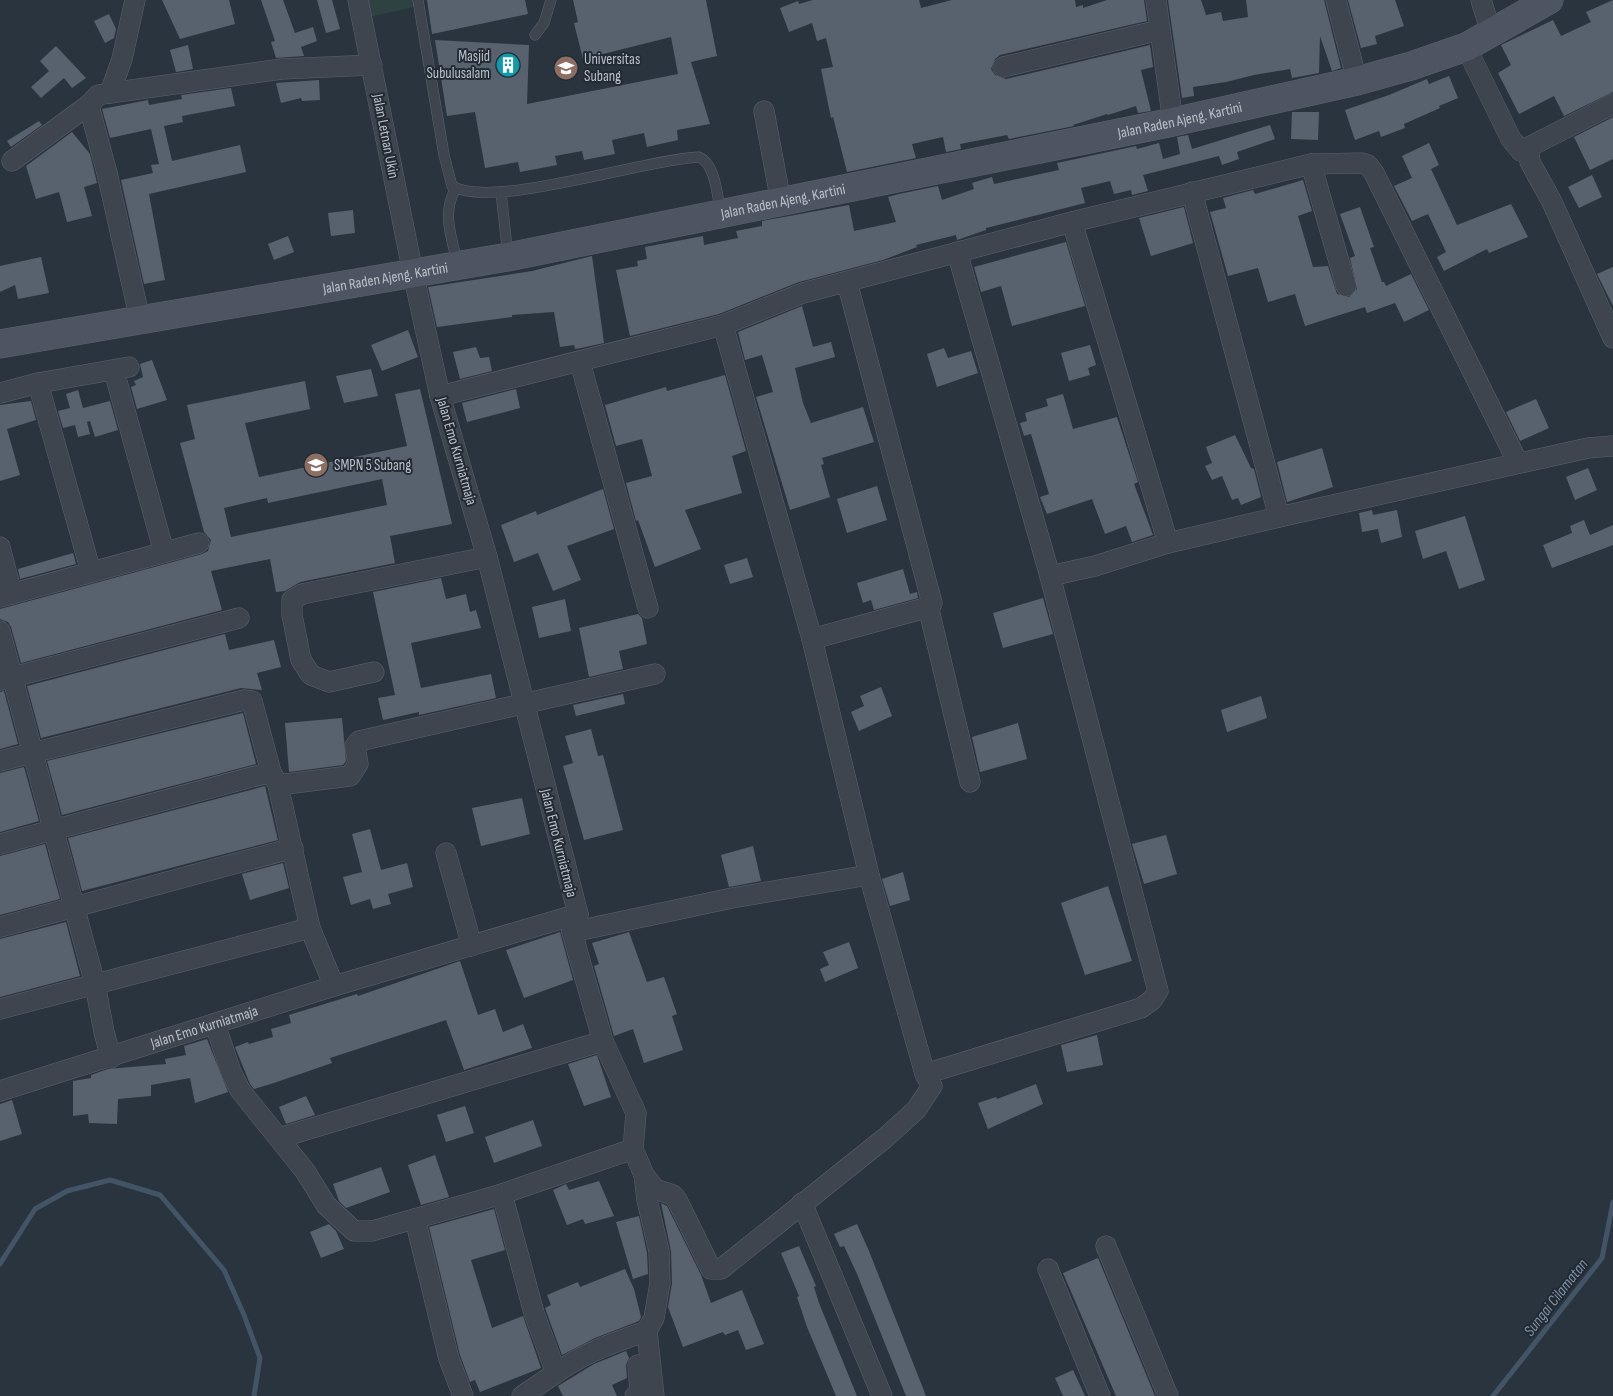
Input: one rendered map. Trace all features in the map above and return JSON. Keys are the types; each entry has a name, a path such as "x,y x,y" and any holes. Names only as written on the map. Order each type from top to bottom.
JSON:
{"main road":[{"name":"Jalan Raden Ajeng. Kartini","path":"0,344 508,257 1173,122 1357,81 1466,47 1549,0"}],"street":[{"path":"110,93 122,59 135,0"},
{"name":"Jalan Letnan Ukin","path":"358,0 413,273"},
{"path":"1156,0 1173,122"},
{"path":"1336,0 1357,81"},
{"path":"1481,0 1491,32"},
{"path":"1004,67 1160,30"},
{"path":"1466,47 1511,139 1521,151 1529,152 1530,162 1552,202 1613,338"},
{"path":"12,162 90,104 98,95 282,69 372,65"},
{"path":"90,104 91,118 107,173 140,320"},
{"path":"1521,151 1613,104"},
{"path":"764,111 781,202"},
{"path":"440,396 723,325 803,293 1072,222 1311,164 1362,163 1368,165 1374,173 1518,463"},
{"path":"1311,164 1346,286"},
{"path":"1192,192 1279,518"},
{"path":"1072,222 1168,543"},
{"path":"925,1074 1142,1008 1152,1000 1158,991 1050,576 957,252"},
{"name":"Jalan Emo Kurniatmaja","path":"0,1091 111,1058 334,986 472,946 575,923 487,557 440,396 413,273"},
{"path":"847,282 932,600 929,610 970,782"},
{"path":"644,1175 655,1189 673,1195 710,1269 721,1269 886,1138 916,1110 932,1086 925,1074 869,875 812,639 723,325"},
{"path":"580,362 648,608"},
{"path":"0,393 38,383 122,369 164,552"},
{"path":"38,383 90,572"},
{"path":"1050,576 1095,566 1168,543 1518,463 1588,448 1613,446"},
{"path":"0,547 6,595 199,543"},
{"path":"374,672 329,682 311,675 302,660 292,615 292,600 302,594 487,557"},
{"path":"812,639 929,608 929,610"},
{"path":"7,679 239,618"},
{"path":"0,631 7,679 34,753 95,984 111,1058"},
{"path":"0,844 54,829 275,779 350,776 358,764 355,746 359,741 655,674"},
{"path":"0,761 244,700 252,701 293,848 310,928 334,986"},
{"path":"0,927 293,848"},
{"path":"446,853 472,946"},
{"path":"635,1396 640,1391 636,1347 654,1318 660,1283 659,1251 647,1200 644,1175 633,1148 636,1113 603,1041 575,923 869,875"},
{"path":"0,1009 310,928"},
{"path":"216,1024 231,1072 240,1090 305,1171 326,1206 354,1231 372,1231 502,1194 633,1148"},
{"path":"279,1138 603,1041"},
{"path":"502,1194 534,1313 556,1374"},
{"path":"802,1203 882,1396"},
{"path":"415,1219 450,1359 463,1396"},
{"path":"1106,1246 1168,1396"},
{"path":"1048,1269 1100,1396"},
{"path":"522,1396 577,1358 647,1331"},
{"path":"647,1331 654,1396"}],"lane":[{"path":"418,0 445,163 452,186 463,192 501,192 699,157 705,160 710,167 721,214"},
{"path":"535,35 544,24 551,0"},
{"path":"456,188 448,205 448,226 458,266"},
{"path":"501,192 508,257"}],"shaded area":[{"path":"364,0 413,0 414,7 368,17"}],"building":[{"path":"162,0 229,0 235,24 180,39"},
{"path":"261,0 283,0 295,33 313,27 317,41 301,47 304,56 276,58 271,42 275,41"},
{"path":"317,0 332,0 340,29 326,33"},
{"path":"427,0 525,0 528,14 432,34"},
{"path":"573,0 706,0 717,56 691,62 710,124 677,130 678,140 647,147 644,133 612,140 615,154 584,160 582,151 555,156 557,165 520,172 518,162 485,168 475,112 447,116 435,40 529,45 527,104 678,74 671,37 583,59 574,23 578,22"},
{"path":"813,0 919,0 921,8 952,0 1075,0 1076,7 1083,5 1083,8 1107,0 1144,0 1147,21 1000,55 995,59 991,69 995,75 1006,79 1150,45 1153,67 1141,70 1151,111 1138,113 1136,106 1074,126 1009,139 1007,135 960,144 961,149 946,152 943,137 912,144 916,158 847,172 833,117 831,118 821,69 833,67 826,38 817,41 812,23 789,32 780,8 798,1 799,4"},
{"path":"1168,0 1201,0 1206,15 1221,12 1223,21 1248,17 1246,0 1324,0 1341,68 1332,71 1320,36 1319,73 1292,78 1290,69 1254,75 1193,87 1194,96 1182,98"},
{"path":"1348,0 1395,0 1404,26 1375,36 1377,44 1361,48"},
{"path":"1613,0 1613,92 1564,116 1554,96 1519,114 1498,73 1511,65 1501,45 1553,20 1561,36 1591,22 1586,12"},
{"path":"109,14 116,29 114,38 105,43 94,21"},
{"path":"188,45 193,69 176,72 170,50"},
{"path":"56,46 86,78 72,88 64,78 41,98 31,87 49,71 40,61"},
{"path":"1449,76 1458,98 1404,124 1405,128 1381,137 1379,131 1355,140 1345,110 1389,95 1427,79 1429,84"},
{"path":"319,80 320,100 302,101 301,98 281,103 276,83"},
{"path":"231,88 235,106 182,116 183,122 164,126 172,161 240,145 246,172 149,194 165,280 144,284 121,180 153,173 151,165 159,164 151,129 110,138 102,109 148,100 149,105 182,99 181,95"},
{"path":"1292,112 1319,112 1318,140 1291,139"},
{"path":"1613,117 1613,159 1590,170 1574,137"},
{"path":"39,121 42,125 11,147 7,141"},
{"path":"1270,125 1275,139 1237,152 1239,159 1222,165 1219,156 1143,175 1148,191 1132,195 1131,190 1114,194 1110,181 1081,188 1085,203 986,228 986,230 957,240 956,235 916,245 917,247 883,260 799,282 719,314 630,336 616,270 638,266 637,261 647,259 645,247 703,236 704,245 738,238 736,231 762,226 762,221 849,205 854,231 896,222 888,197 899,194 938,186 942,200 974,189 972,183 992,177 994,184 1059,170 1057,163 1136,146 1137,149 1159,143 1163,159 1180,154 1177,137 1188,135 1192,149"},
{"path":"72,132 90,154 97,183 84,187 92,216 67,222 59,192 36,199 26,166"},
{"path":"1429,143 1439,165 1431,169 1457,225 1511,204 1528,237 1489,253 1487,249 1444,271 1437,257 1446,252 1428,214 1412,221 1394,186 1412,178 1402,156"},
{"path":"1592,175 1602,197 1579,208 1568,187"},
{"path":"1303,180 1312,211 1298,216 1313,267 1328,266 1337,294 1349,297 1357,289 1350,258 1355,256 1340,214 1360,207 1374,247 1370,248 1382,282 1386,286 1411,274 1429,310 1404,322 1395,303 1367,313 1365,307 1305,326 1295,294 1268,302 1258,268 1228,276 1210,212 1226,208 1223,198 1253,190 1255,194"},
{"path":"1184,207 1193,243 1151,256 1139,218"},
{"path":"353,210 355,233 331,236 328,213"},
{"path":"288,236 294,252 274,260 268,244"},
{"path":"1066,242 1085,306 1012,326 1001,286 981,292 974,267"},
{"path":"592,256 604,343 575,349 574,345 560,347 554,312 512,315 512,317 437,327 428,287 532,271"},
{"path":"41,257 49,293 18,299 15,285 0,292 0,266"},
{"path":"1613,267 1613,306 1597,274"},
{"path":"802,306 813,347 831,342 835,357 795,368 803,403 811,423 863,407 874,442 822,458 824,464 821,465 830,497 790,510 756,397 773,392 762,355 745,360 738,332"},
{"path":"408,330 418,357 382,371 371,345"},
{"path":"1090,345 1096,365 1088,368 1090,375 1069,381 1061,353"},
{"path":"476,347 480,358 489,357 492,371 460,379 453,352"},
{"path":"944,348 948,358 971,351 978,373 937,387 927,354"},
{"path":"152,360 167,400 137,409 131,387 136,385 134,381 143,377 140,364"},
{"path":"371,369 378,396 344,403 336,376"},
{"path":"725,375 746,451 732,456 742,493 685,510 701,549 655,567 638,520 636,521 626,483 652,476 642,439 616,446 605,405 666,387 667,391"},
{"path":"305,381 310,409 245,423 259,477 407,446 395,394 420,389 452,524 390,536 395,563 300,582 285,591 276,592 270,559 211,571 222,610 21,663 11,627 8,622 0,619 0,609 208,551 211,540 204,532 180,443 195,439 187,405","holes":["382,479 387,505 231,537 224,508 267,498 268,503"]},
{"path":"516,389 520,408 467,422 462,403"},
{"path":"78,390 83,408 110,401 118,430 95,437 90,421 87,422 90,434 78,437 75,425 63,428 58,411 70,408 66,394"},
{"path":"1063,394 1073,429 1117,417 1138,482 1134,484 1153,535 1132,542 1126,526 1105,534 1092,499 1047,514 1040,497 1049,494 1031,434 1024,436 1020,423 1027,421 1025,413 1048,406 1046,399"},
{"path":"1536,399 1549,428 1520,441 1506,412"},
{"path":"31,401 36,420 7,429 20,475 0,481 0,405"},
{"path":"1235,435 1251,468 1254,469 1261,497 1241,505 1238,498 1232,500 1222,476 1212,480 1205,466 1212,463 1206,447"},
{"path":"1322,448 1333,487 1287,502 1277,462"},
{"path":"1588,468 1597,490 1575,500 1566,477"},
{"path":"877,486 887,520 847,533 837,499"},
{"path":"603,489 614,529 567,546 581,580 553,591 538,553 514,562 501,525 536,511 537,515"},
{"path":"1372,510 1373,515 1397,510 1402,537 1381,543 1378,529 1362,532 1359,513"},
{"path":"1465,516 1485,580 1459,589 1446,551 1423,559 1415,531"},
{"path":"1584,520 1590,535 1613,525 1613,545 1552,568 1543,545 1572,533 1570,526"},
{"path":"73,553 76,564 20,579 18,569"},
{"path":"747,558 753,577 730,584 724,565"},
{"path":"903,569 910,594 917,592 918,598 874,610 871,600 863,603 857,583"},
{"path":"441,578 446,599 466,594 470,612 476,610 481,628 411,643 421,688 491,674 496,698 419,715 419,712 383,720 378,698 395,695 373,592"},
{"path":"1043,598 1053,634 1003,648 993,613"},
{"path":"565,599 571,631 539,638 532,607"},
{"path":"638,614 642,618 647,644 619,651 623,669 589,677 579,628"},
{"path":"225,634 229,650 274,640 281,667 257,673 262,690 241,688 41,738 27,686"},
{"path":"881,687 892,716 859,731 851,712 864,706 860,696"},
{"path":"4,691 18,744 0,749 0,692"},
{"path":"623,694 625,704 576,716 573,705"},
{"path":"1261,696 1267,718 1227,732 1221,710"},
{"path":"243,713 256,764 62,815 47,761"},
{"path":"342,718 346,761 343,765 289,772 285,723"},
{"path":"1018,723 1027,759 980,772 972,737"},
{"path":"591,729 598,756 603,755 623,830 584,840 563,766 573,763 565,736"},
{"path":"24,767 39,821 0,832 0,773"},
{"path":"265,786 278,840 82,891 68,838"},
{"path":"522,798 530,834 481,846 472,808"},
{"path":"370,829 381,870 407,863 413,887 388,894 391,904 373,909 370,899 351,905 343,877 362,872 352,834"},
{"path":"1166,835 1177,874 1144,884 1132,844"},
{"path":"45,844 60,899 0,915 0,856"},
{"path":"753,846 761,881 729,887 721,855"},
{"path":"283,863 289,888 250,900 242,874"},
{"path":"903,872 910,900 890,906 882,879"},
{"path":"1108,886 1132,961 1085,975 1061,903"},
{"path":"66,922 80,976 0,997 0,939"},
{"path":"560,932 573,980 524,998 506,950"},
{"path":"629,932 647,982 664,977 677,1014 672,1016 683,1050 644,1063 633,1029 614,1036 594,966 599,964 592,943"},
{"path":"849,942 858,968 825,982 820,969 829,965 823,952"},
{"path":"460,961 478,1015 495,1009 503,1032 523,1024 532,1048 464,1070 446,1020 330,1058 332,1063 274,1083 254,1089 250,1084 235,1047 248,1042 249,1044 273,1037 271,1029 291,1023 289,1015 357,994 358,996"},
{"path":"1097,1035 1103,1065 1067,1072 1061,1045"},
{"path":"207,1039 228,1092 195,1103 190,1078 151,1085 151,1096 118,1099 117,1124 89,1123 88,1114 73,1116 73,1081 91,1078 91,1075 108,1069 166,1064 165,1059 186,1055 184,1046"},
{"path":"597,1055 611,1097 584,1106 568,1064"},
{"path":"1036,1084 1043,1104 988,1129 978,1103 996,1097 997,1099"},
{"path":"306,1096 315,1115 286,1124 279,1107"},
{"path":"12,1100 22,1134 0,1141 0,1104"},
{"path":"465,1106 474,1133 446,1142 437,1115"},
{"path":"533,1120 542,1146 494,1163 485,1137"},
{"path":"435,1155 449,1197 421,1205 408,1165"},
{"path":"381,1167 390,1192 346,1208 339,1201 333,1184"},
{"path":"599,1181 614,1216 585,1224 583,1219 567,1225 553,1190 566,1184 569,1190"},
{"path":"661,1203 667,1206 701,1275 711,1303 742,1290 764,1344 746,1350 738,1330 725,1335 723,1332 683,1347 668,1307 672,1283 671,1251"},
{"path":"494,1209 505,1250 471,1260 492,1328 523,1316 541,1368 480,1392 475,1380 470,1382 460,1355 429,1227"},
{"path":"639,1216 647,1253 648,1274 633,1279 616,1222"},
{"path":"329,1224 336,1231 344,1249 321,1258 310,1232"},
{"path":"857,1224 926,1396 906,1396 857,1274 844,1246 840,1247 834,1234"},
{"path":"799,1246 816,1286 814,1287 819,1303 857,1396 836,1396 807,1327 797,1297 799,1296 781,1253"},
{"path":"1098,1258 1155,1396 1116,1396 1063,1273"},
{"path":"625,1269 634,1289 641,1317 639,1321 595,1338 562,1355 545,1308 551,1305 547,1295 578,1282 580,1287"},
{"path":"626,1351 629,1358 626,1365 627,1378 612,1385 617,1396 563,1396 558,1386 594,1364"},
{"path":"1073,1370 1085,1396 1063,1396 1055,1378"}],"waterway":[{"path":"0,1264 35,1209 67,1191 110,1180 160,1195 224,1270 260,1358 254,1396"},
{"name":"Sungai Cilamatan","path":"1493,1396 1602,1258 1613,1202"}],"place":[{"name":"Masjid Subulusalam","path":"508,65"},
{"name":"Universitas Subang","path":"566,68"},
{"name":"SMPN 5 Subang","path":"316,465"}]}
